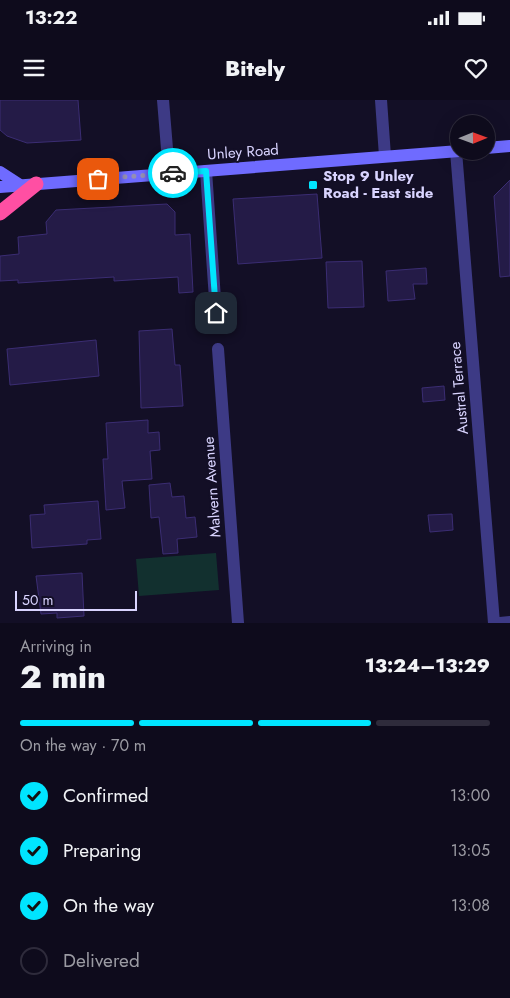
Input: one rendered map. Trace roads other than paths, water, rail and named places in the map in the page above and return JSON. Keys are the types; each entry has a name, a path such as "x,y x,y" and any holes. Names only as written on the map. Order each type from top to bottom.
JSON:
{"highway":[{"path":"0,213 36,184"}],"main road":[{"path":"495,147 510,146"},
{"name":"Unley Road","path":"0,187 450,151"},
{"path":"0,172 20,185"}],"street":[{"path":"163,100 169,173"},
{"path":"381,100 385,156"},
{"name":"Austral Terrace","path":"458,160 494,623"},
{"path":"206,171 216,313"},
{"name":"Malvern Avenue","path":"218,349 238,623"},
{"path":"500,623 510,622"}],"place":[{"name":"Stop 9 Unley Road - East side","path":"313,185"}]}
